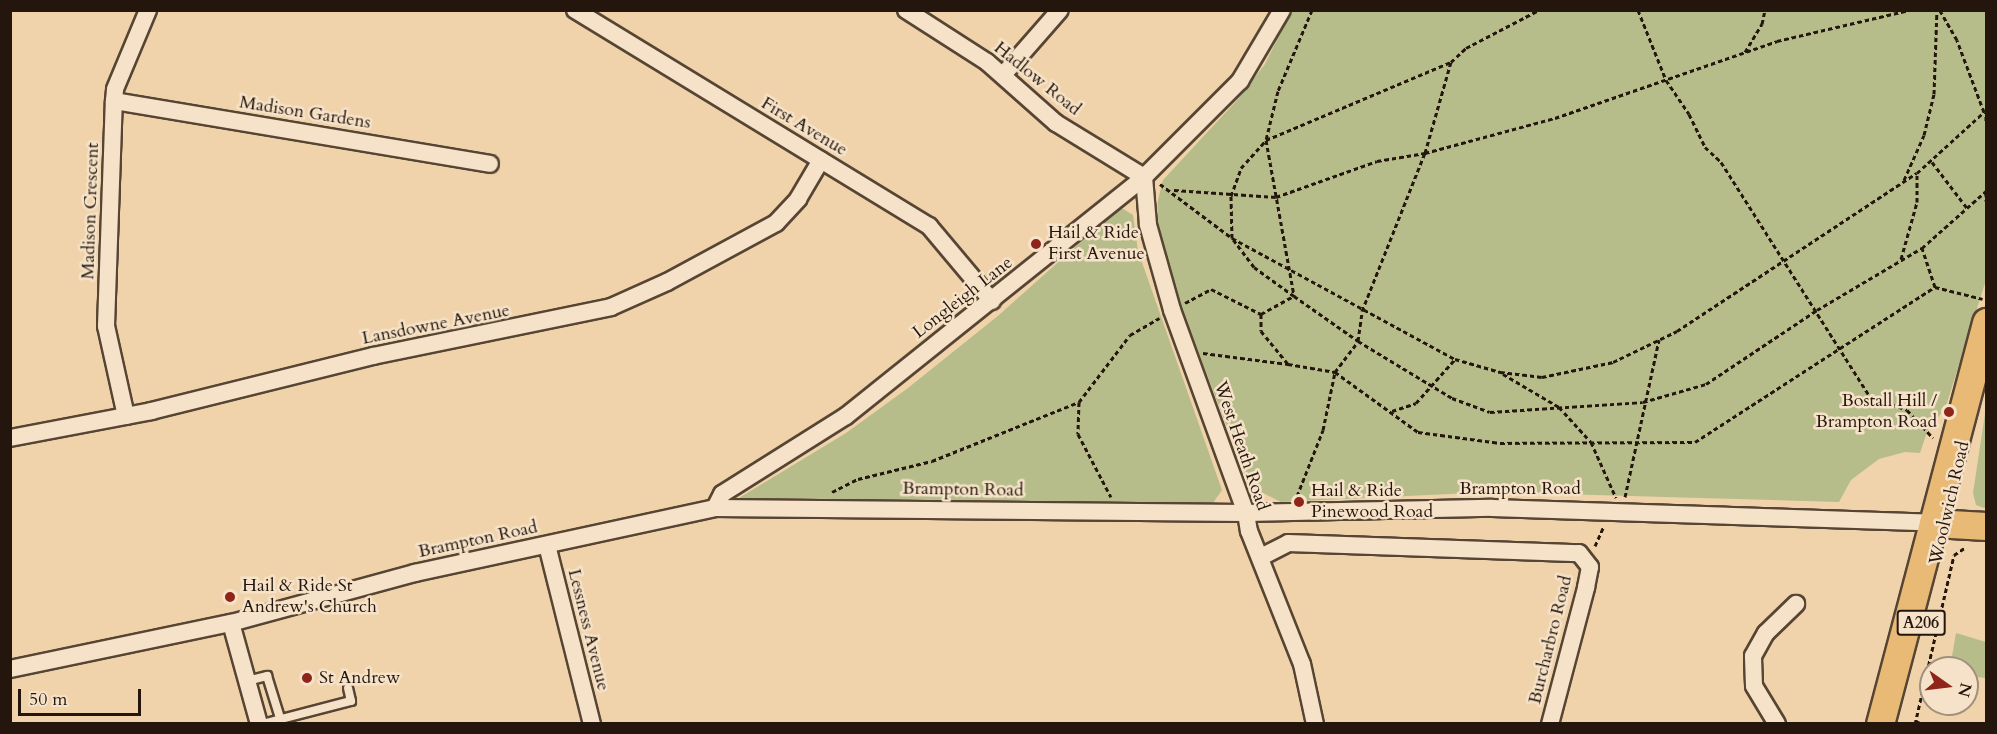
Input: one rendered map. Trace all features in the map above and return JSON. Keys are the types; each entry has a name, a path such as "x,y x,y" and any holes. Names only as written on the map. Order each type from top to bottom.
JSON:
{"main road":[{"name":"Woolwich Road","path":"1880,723 1967,428 1966,398 1985,310"},
{"name":"Woolwich Road","path":"1909,723 1939,523"},
{"path":"1939,523 1978,536"}],"street":[{"name":"Madison Crescent","path":"126,417 106,326 114,101 115,89 148,10"},
{"name":"First Avenue","path":"575,10 929,226 992,301"},
{"name":"Hadlow Road","path":"906,10 1003,75 1056,123 1144,177"},
{"path":"1003,75 1060,10"},
{"name":"Longleigh Lane","path":"715,507 722,495 846,416 1144,177 1240,81 1282,10"},
{"name":"Madison Gardens","path":"114,101 490,164"},
{"name":"Lansdowne Avenue","path":"10,438 126,417 374,356 611,306 667,282 776,223 798,199 821,160"},
{"name":"West Heath Road","path":"1144,177 1148,225 1172,310 1246,513 1249,531 1302,664 1315,723"},
{"name":"Brampton Road","path":"10,669 231,623 320,596 715,507 1246,513 1492,508 1622,510 1939,523"},
{"path":"1261,557 1288,543 1579,553 1590,567"},
{"name":"Lessness Avenue","path":"547,545 592,723"},
{"name":"Burcharbro Road","path":"1550,723 1590,567"},
{"path":"1777,723 1754,686 1753,656 1766,633 1796,604"},
{"path":"231,623 260,723"}],"lane":[{"path":"247,681 267,676 279,718"},
{"path":"260,723 351,701 348,688"}],"path":[{"path":"1294,296 1266,140 1278,91 1312,10"},
{"path":"1539,10 1466,48 1451,62 1266,140 1241,168 1231,196 1232,238 1254,267 1358,341 1452,398 1490,412 1643,402 1706,384 1817,310 1922,248 1986,191"},
{"path":"1638,10 1666,80 1689,114 1705,147 1721,162 1817,310 1838,349 1870,397 1907,410 1936,442"},
{"path":"1745,52 1762,24 1765,10"},
{"path":"1172,190 1231,196 1276,197 1377,160 1425,153 1555,118 1777,41 1909,10"},
{"path":"1939,10 1957,40 1985,110 1986,123"},
{"path":"1904,182 1924,135 1934,94 1939,10"},
{"path":"1291,512 1323,430 1335,372 1358,341 1362,311 1425,153 1451,62"},
{"path":"1144,177 1172,190 1232,238 1287,266 1362,311 1455,359 1500,372 1542,377 1613,362 1659,340 1917,173 1932,162 1985,110"},
{"path":"1932,162 1967,208"},
{"path":"1900,261 1917,202 1917,173"},
{"path":"1986,191 1986,201"},
{"path":"1922,248 1935,287 1985,310"},
{"path":"1189,356 1206,353 1335,372 1418,432 1500,443 1638,440 1695,442 1935,287"},
{"path":"830,494 858,479 932,460 1079,402 1130,336 1211,289 1261,314"},
{"path":"1261,314 1294,296"},
{"path":"1261,314 1261,331 1288,364"},
{"path":"1590,567 1598,532 1622,510 1638,440 1643,402 1659,340"},
{"path":"1392,411 1416,403 1429,385 1455,359"},
{"path":"1500,372 1559,407 1591,442 1622,510"},
{"path":"1079,402 1078,434 1107,483 1116,511"},
{"path":"1923,723 1909,723 1954,555 1978,536"}],"green space":[{"path":"1291,11 1986,11 1986,280 1945,409 1928,429 1920,453 1905,452 1879,459 1851,480 1839,502 1492,492 1281,502 1261,492 1245,474 1167,270 1157,219 1158,200 1163,180 1239,98 1265,64"},
{"path":"1120,207 1133,215 1138,251 1222,490 1213,503 739,498 846,433 908,388 999,315"},
{"path":"1986,407 1986,508 1984,508 1976,505 1973,493"},
{"path":"1956,633 1986,642 1986,678 1979,677 1979,656 1952,656"}],"place":[{"name":"Hail & Ride First Avenue","path":"1036,244"},
{"name":"Bostall Hill / Brampton Road","path":"1949,412"},
{"name":"Hail & Ride Pinewood Road","path":"1299,502"},
{"name":"Hail & Ride St Andrew's Church","path":"230,597"},
{"name":"St Andrew","path":"307,678"}]}
